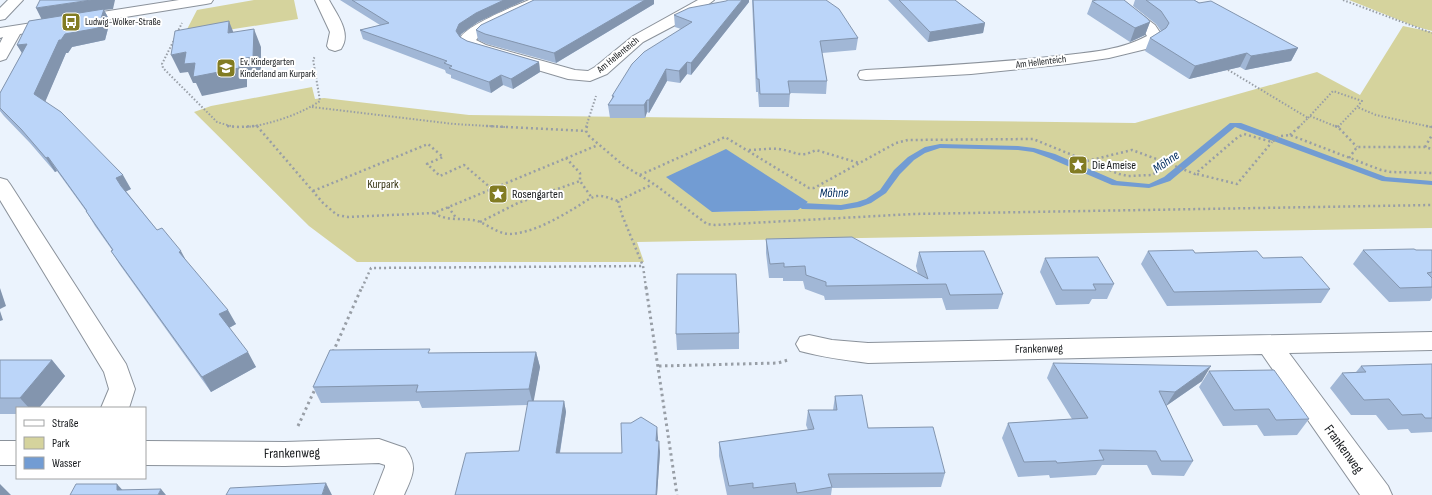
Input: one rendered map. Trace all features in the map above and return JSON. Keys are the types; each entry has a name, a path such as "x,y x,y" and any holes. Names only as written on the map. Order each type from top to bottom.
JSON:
{"street":[{"path":"0,16 16,0"},
{"path":"322,0 338,32 334,46"},
{"name":"Am Hellenteich","path":"540,0 477,30 468,37 468,42 480,48 574,75 585,76 594,74 604,68 642,36 662,24 698,8 707,0"},
{"name":"Am Hellenteich","path":"866,75 1036,64 1107,52 1150,42 1155,37 1150,28 1113,0"},
{"path":"0,56 7,32 200,1"},
{"path":"0,184 117,372 122,389 116,407"},
{"name":"Frankenweg","path":"809,344 832,349 868,353 1432,341"},
{"name":"Frankenweg","path":"1269,345 1378,495"},
{"name":"Frankenweg","path":"146,453 285,454 379,451 396,456 399,461 400,469 389,495"},
{"path":"0,454 16,453"}],"path":[{"path":"1343,0 1432,33"},
{"path":"200,1 162,64 163,68 218,122 224,126 234,128 256,125 311,107 320,101 313,59 334,46"},
{"path":"1225,68 1309,117 1338,127 1357,147 1425,147 1432,149"},
{"path":"586,131 599,88 598,81 594,74"},
{"path":"1290,135 1333,91 1362,101 1338,127"},
{"path":"311,107 334,111 454,124 586,131 598,145 623,165 654,184 707,224 715,225 913,214 1432,205"},
{"path":"1357,107 1376,115 1432,127"},
{"path":"256,125 313,191 332,211 341,216 434,213 598,145"},
{"path":"1195,174 1244,134 1273,141"},
{"path":"1087,161 1132,150 1195,174 1237,184 1273,141 1280,136 1290,135 1380,170 1391,172 1432,173"},
{"path":"1425,147 1432,135"},
{"path":"640,175 721,137 728,138 749,150 809,188 814,188 901,141 1024,139 1039,141 1112,172 1128,176 1152,175 1170,164"},
{"path":"313,191 428,144 442,157 427,164 440,176 464,165 492,189"},
{"path":"1349,158 1357,147"},
{"path":"749,150 779,149 800,155 816,150 859,163"},
{"path":"566,158 580,173 580,181 592,198"},
{"path":"480,222 525,201 580,181"},
{"path":"434,213 440,217 480,222 498,232 516,233 570,211 592,198 601,196 618,201 654,184"},
{"path":"618,201 622,215 643,266 677,495"},
{"path":"448,207 457,220"},
{"path":"332,354 371,268 643,266"},
{"path":"659,366 778,363 790,358 809,344"},
{"path":"285,454 318,382"}],"green space":[{"path":"254,0 294,0 298,19 183,37 197,10"},
{"path":"1349,0 1432,0 1432,31 1414,26"},
{"name":"Kurpark","path":"1403,26 1432,32 1432,228 637,242 644,262 357,262 309,226 194,112 211,106 312,87 315,99 324,98 469,115 1135,123 1317,72 1360,95","holes":["808,202 798,210 712,212"]}],"water":[{"path":"726,149 808,202 798,210 712,212 666,177"}],"building":[{"path":"40,0 91,0 36,8"},
{"path":"352,0 504,0 476,13 459,24 456,31 460,37 467,41 539,62 511,79 501,75 489,82 449,68 452,66 444,63 447,61 360,30 389,23"},
{"path":"534,0 645,0 554,53 485,34 476,30 481,25"},
{"path":"728,0 742,0 691,63 687,62 679,71 666,69 649,100 647,100 644,105 608,105 632,64 644,52 692,22 674,15 689,8"},
{"path":"753,0 826,0 839,9 858,38 820,41 827,81 788,81 790,94 760,94 759,79 757,79"},
{"path":"899,0 955,0 985,23 930,32"},
{"path":"1124,0 1150,22 1135,28 1092,1"},
{"path":"1146,0 1194,0 1199,3 1211,1 1298,48 1251,56 1247,53 1195,66 1150,38 1166,28 1169,23 1161,11"},
{"path":"104,9 98,28 65,34 61,40 59,40 34,94 61,112 123,175 116,178 121,186 157,230 162,228 181,251 179,252 228,310 219,314 248,352 202,377 111,251 113,250 87,211 48,157 46,158 21,129 0,108 0,93 27,44 17,45 29,21"},
{"path":"229,21 228,33 254,29 253,57 239,59 239,68 193,77 195,63 184,64 186,52 171,55 175,31"},
{"path":"852,237 928,279 919,252 984,251 1003,294 950,295 946,284 826,286 826,282 806,275 805,266 784,267 784,263 770,264 766,239"},
{"path":"1193,250 1195,253 1257,251 1263,258 1302,257 1330,289 1174,292 1148,251"},
{"path":"1363,250 1432,250 1432,272 1427,273 1432,278 1432,287 1400,288"},
{"path":"1098,257 1114,284 1093,284 1096,290 1062,290 1045,258"},
{"path":"677,274 736,274 739,333 676,334"},
{"path":"430,349 428,353 536,352 529,389 416,392 418,385 313,387 330,350"},
{"path":"0,360 52,360 20,398 0,398"},
{"path":"1053,363 1211,366 1175,392 1159,391 1193,461 1161,461 1156,451 1099,450 1104,460 1057,463 1056,461 1024,462 1008,423 1088,418"},
{"path":"1432,364 1432,418 1425,418 1422,414 1402,415 1389,399 1364,400 1342,373 1366,372 1361,366"},
{"path":"1274,370 1309,419 1276,420 1269,409 1234,410 1209,371"},
{"path":"862,395 868,428 933,427 945,473 828,474 832,487 797,493 795,483 753,488 753,483 729,486 719,442 814,429 808,410 837,410 835,396"},
{"path":"528,401 564,401 556,453 622,453 621,423 631,423 641,417 657,427 656,441 659,441 656,495 455,495 466,453 519,451"},
{"path":"326,483 322,495 226,495 230,488"},
{"path":"76,484 117,484 117,490 161,489 158,495 70,495"}],"waterway":[{"name":"Möhne","path":"802,206 841,207 869,201 883,191 897,172 916,154 940,146 1018,148 1034,150 1052,156 1115,183 1149,186 1167,179 1233,125 1238,125 1385,179 1432,183"}],"place":[{"name":"Ludwig-Wolker-Straße","path":"71,22"},
{"name":"Ev. Kindergarten Kinderland am Kurpark","path":"226,68"},
{"name":"Die Ameise","path":"1078,165"},
{"name":"Rosengarten","path":"498,194"}]}
